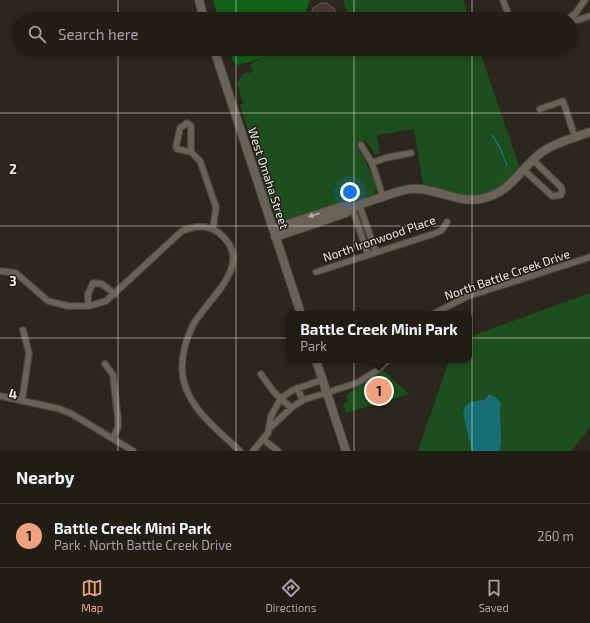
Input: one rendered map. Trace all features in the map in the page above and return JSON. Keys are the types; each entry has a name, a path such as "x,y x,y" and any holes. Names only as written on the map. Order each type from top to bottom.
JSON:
{"main road":[{"path":"199,0 202,12"},
{"name":"West Omaha Street","path":"216,56 300,311"},
{"path":"274,233 346,213 354,206 411,189 462,198 479,199 504,190 514,182 533,160 550,147 590,132"},
{"path":"317,363 346,451"}],"street":[{"path":"503,0 507,12"},
{"path":"576,12 585,0"},
{"path":"578,20 590,16"},
{"path":"540,109 563,101 575,137"},
{"path":"191,152 192,131 191,126 187,123 180,128 176,146 178,149 191,152 200,162 216,207 214,230"},
{"path":"361,145 372,163 383,197"},
{"path":"372,163 385,158 411,153"},
{"path":"524,170 552,196 560,195 562,191 561,187 533,160"},
{"path":"354,206 376,252"},
{"path":"354,206 368,255"},
{"name":"North Ironwood Place","path":"316,272 442,230 446,222"},
{"path":"0,271 16,273 48,300 68,306 88,306 106,301 115,294 182,231 193,227 204,226 225,237 231,247 234,259 232,270 226,281 193,325 184,347 182,370 187,393 200,413 240,451"},
{"name":"North Battle Creek Drive","path":"438,311 462,298 590,257"},
{"path":"88,306 88,294 93,283 102,284 115,294"},
{"path":"22,330 29,353 22,401"},
{"path":"253,451 264,440 270,428 291,408 303,400 350,386 378,370 385,363"},
{"path":"105,364 113,375 118,419 118,427 113,438"},
{"path":"261,374 270,387 291,408"},
{"path":"270,428 271,416 281,398 297,388 322,380"},
{"path":"297,388 303,400"},
{"path":"0,396 60,409 72,414 133,451"},
{"path":"264,440 278,451"}],"green space":[{"path":"213,0 310,0 306,12 217,12"},
{"path":"343,0 463,0 467,12 347,12"},
{"path":"231,56 266,56 238,65 233,61"},
{"path":"481,56 519,166 518,169 495,189 475,195 464,195 423,186 414,129 377,135 380,154 375,154 365,140 357,146 373,178 375,185 374,195 280,223 277,222 255,166 257,160 240,105 243,103 237,83 243,74 253,72 250,66 263,57"},
{"path":"590,293 590,427 571,451 418,451 448,363 472,363 472,336"},
{"path":"384,371 409,394 346,413 344,405 348,400 346,395"}],"water":[{"path":"489,394 497,398 501,403 501,435 499,451 472,451 463,413 464,409 471,402 485,400"}],"building":[{"path":"321,3 326,3 334,8 335,12 312,12 313,8"}],"waterway":[{"path":"492,135 500,148 507,165"}],"place":[{"name":"Battle Creek Mini Park","path":"379,391"}]}
